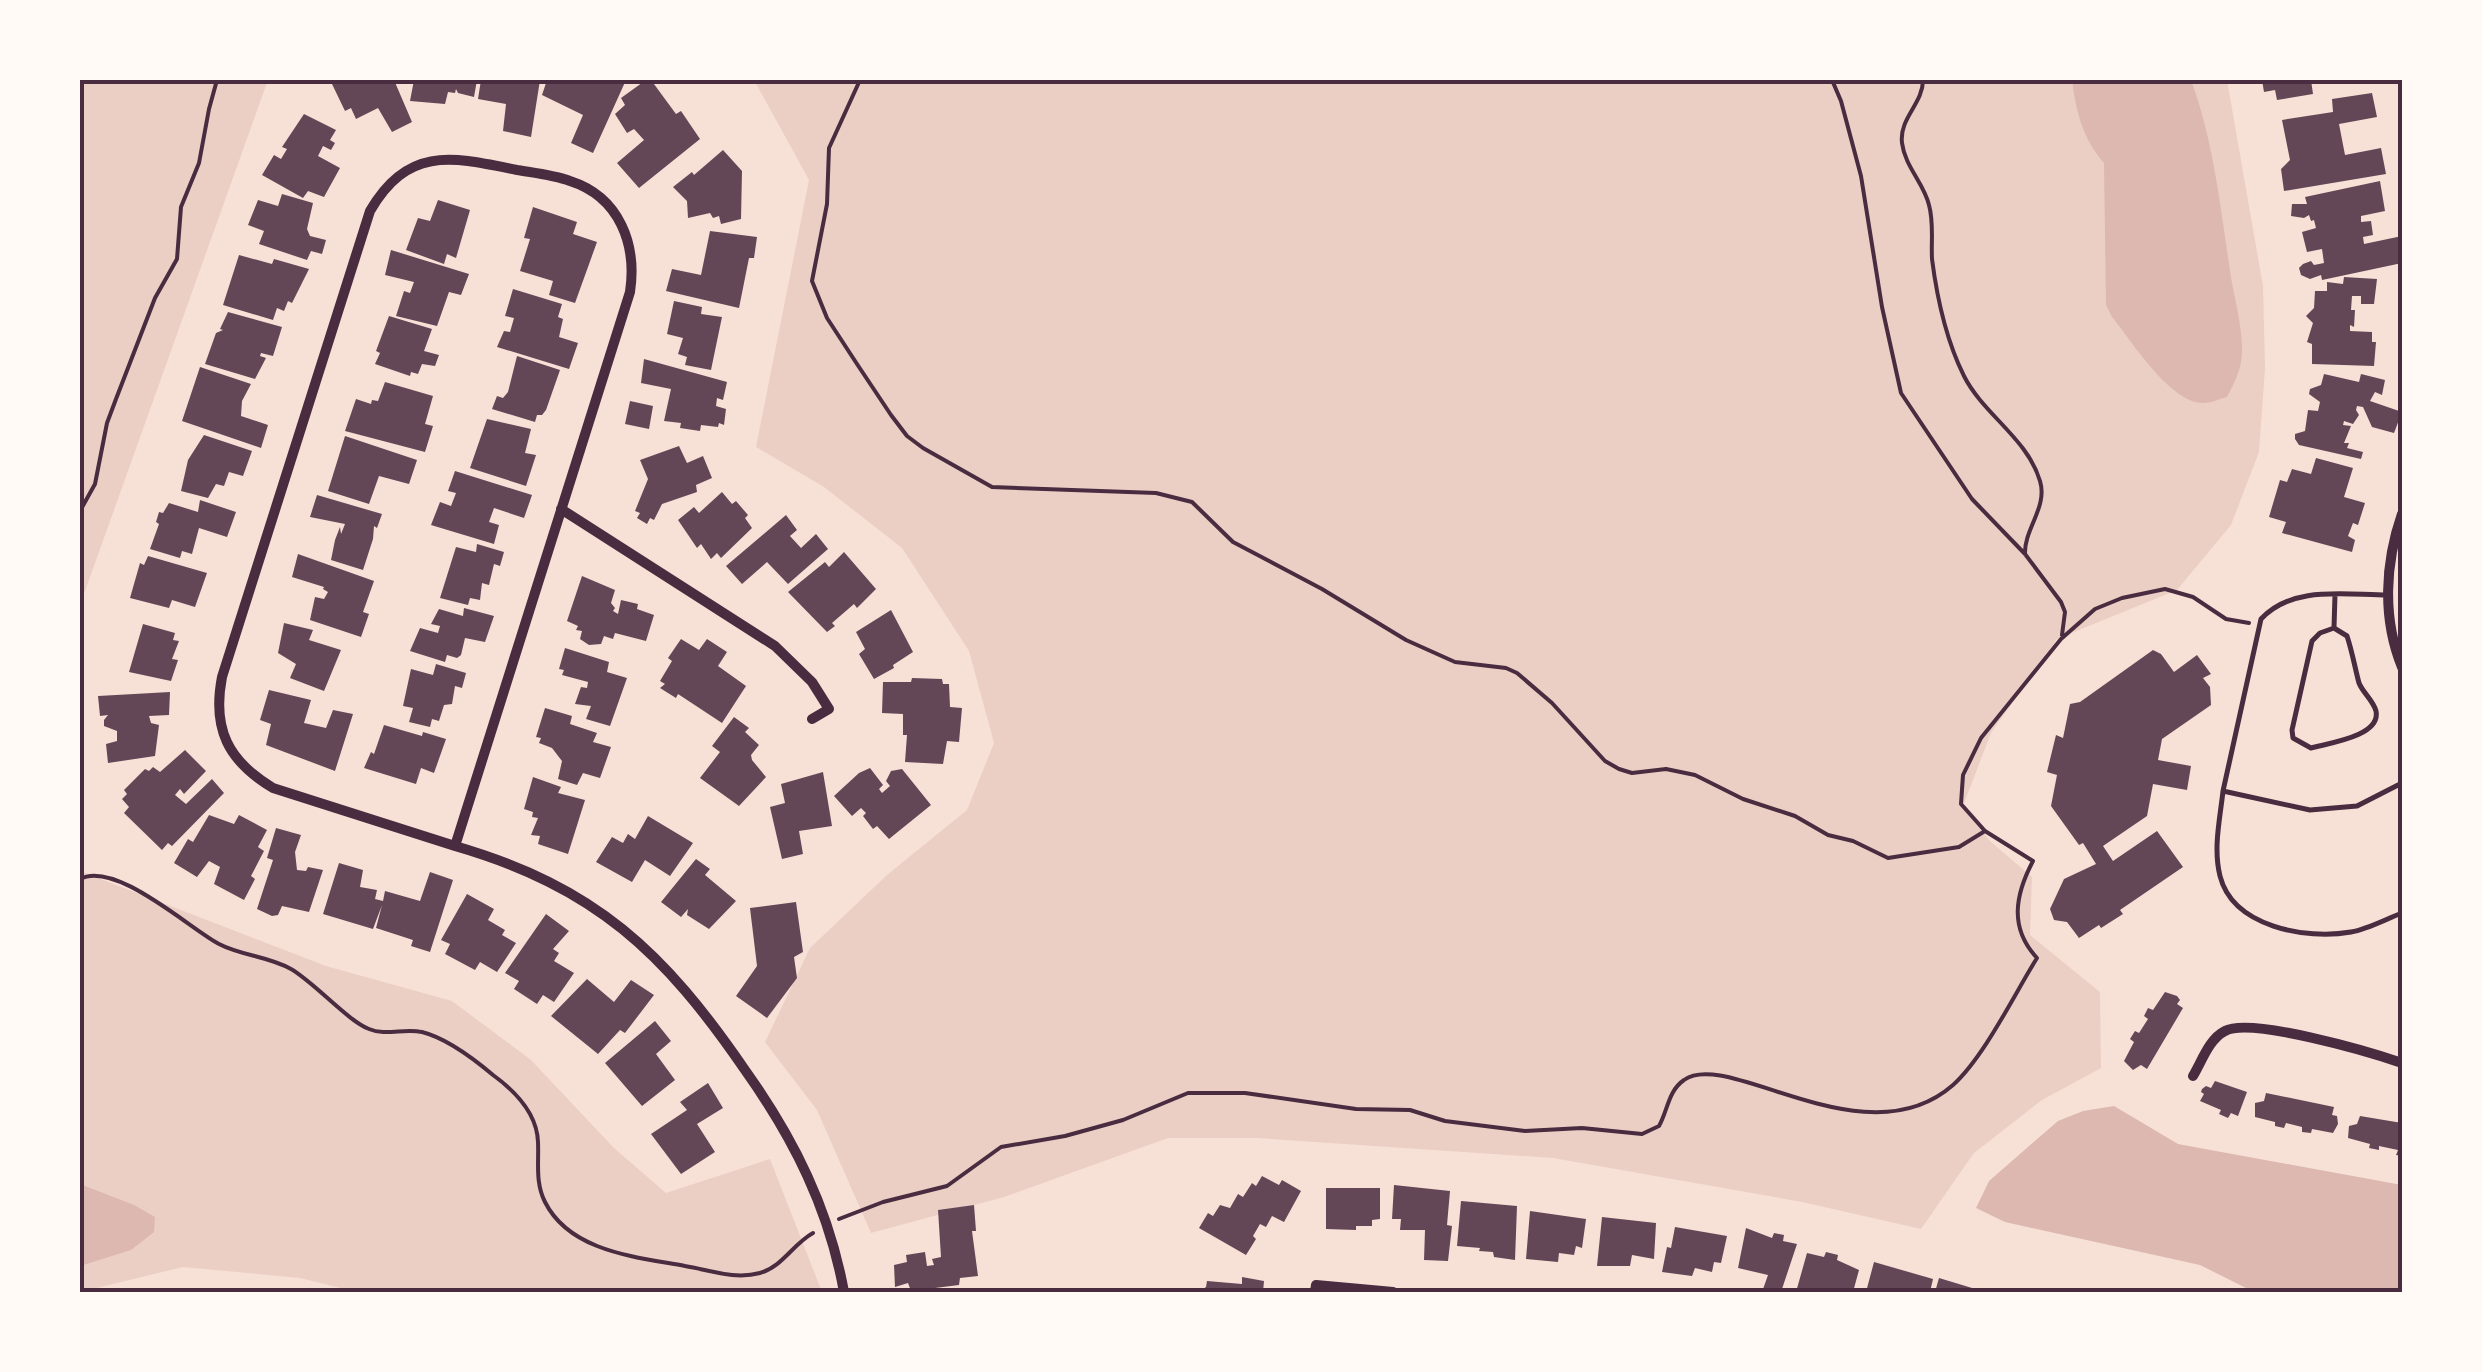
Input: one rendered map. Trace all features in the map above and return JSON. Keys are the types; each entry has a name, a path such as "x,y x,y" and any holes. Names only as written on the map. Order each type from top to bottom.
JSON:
{"street":[{"path":"455,846 630,292 632,252 626,231 608,204 590,190 571,181 466,158 428,161 394,179 370,212 218,698 226,741 252,776 273,788 534,874 611,919 669,969 702,1008 779,1119 808,1172 828,1225 844,1292"},
{"path":"561,509 775,646 796,664 829,709 812,720"},
{"path":"2402,514 2390,558 2388,595 2390,629 2402,667"},
{"path":"2193,1076 2215,1038 2229,1028 2279,1031 2402,1062"},
{"path":"1315,1292 1316,1284 1394,1292"}],"lane":[{"path":"2334,628 2335,595"},
{"path":"2388,595 2298,596 2275,604 2260,625 2223,792 2216,848 2221,879 2235,906 2265,923 2301,932 2351,932 2402,913"},
{"path":"2334,628 2347,636 2360,687 2377,717 2373,725 2354,738 2311,748 2293,738 2292,730 2312,641 2334,628"},
{"path":"2223,792 2310,810 2357,806 2402,783"}],"path":[{"path":"80,511 95,484 116,399 155,298 177,259 181,207 200,163 208,109 218,80"},
{"path":"860,80 829,148 827,204 812,281 827,318 865,377 907,436 923,448 992,486 1156,492 1192,502 1233,542 1406,640 1455,662 1506,668 1516,673 1552,704 1605,761 1632,774 1666,769 1695,775 1743,799 1796,816 1828,835 1853,841 1888,858 1959,846 1985,831"},
{"path":"1832,80 1861,176 1882,307 1901,392 1972,498 2024,554 2061,602 2061,640"},
{"path":"1923,80 1920,96 1902,129 1904,156 1930,206 1932,259 1945,328 1954,352 1976,397 2015,440 2040,481 2038,511 2024,554"},
{"path":"80,879 96,874 138,892 219,944 294,971 364,1027 380,1032 422,1032 493,1074 520,1100 534,1124 538,1176 546,1204 566,1227 598,1246 629,1257 730,1276 752,1275 777,1266 794,1245 850,1213 947,1186 1001,1147 1066,1136 1123,1120 1188,1093 1245,1093 1356,1109 1410,1110 1446,1121 1526,1131 1582,1128 1624,1134 1642,1134 1658,1126 1672,1091 1688,1076 1700,1073 1716,1073 1838,1109 1893,1111 1916,1104 1954,1084 1971,1064 2037,958 2023,939 2016,915 2022,880 2032,861 1985,831 1961,804 1964,775 1981,738 2076,623 2095,609 2122,598 2165,589 2193,598 2226,619 2260,625"}],"shaded area":[{"path":"80,80 268,80 80,605"},
{"path":"754,80 2227,80 2263,286 2265,368 2259,452 2231,525 2177,590 2057,639 1991,733 1963,806 1990,841 2032,877 2030,935 2100,992 2101,1068 2042,1100 1974,1153 1921,1229 1802,1202 1553,1158 1257,1138 1168,1138 1004,1197 871,1233 817,1110 765,1042 810,948 887,875 967,810 994,743 969,651 902,548 824,487 756,447 809,180"},
{"path":"2072,80 2191,80 2211,152 2241,335 2240,366 2227,397 2203,403 2178,393 2140,354 2106,305 2104,163 2082,124"},
{"path":"80,871 326,966 452,1001 531,1060 614,1148 666,1193 770,1159 822,1292 357,1292 300,1278 183,1267 80,1292"},
{"path":"2114,1106 2178,1144 2402,1185 2402,1292 2254,1292 2200,1265 2005,1222 1976,1208 1989,1181 2058,1121 2083,1111"},
{"path":"80,1184 155,1217 154,1232 131,1250 80,1266"}],"building":[{"path":"340,80 394,80 412,122 392,132 378,108 356,119 351,108 345,111 332,84"},
{"path":"414,80 477,80 474,97 456,89 455,93 448,92 445,104 410,101"},
{"path":"481,80 540,80 531,137 503,131 506,104 478,99"},
{"path":"547,80 626,80 593,153 571,143 583,115 542,95"},
{"path":"651,80 676,114 681,111 700,139 639,188 617,163 644,140 634,129 627,133 615,114 625,105 621,98"},
{"path":"2262,80 2311,80 2313,94 2277,100 2275,90 2264,92"},
{"path":"2372,93 2377,117 2339,124 2345,155 2381,148 2386,174 2284,191 2281,169 2290,160 2282,120 2333,112 2332,99"},
{"path":"304,114 336,130 330,140 335,143 331,150 323,146 318,156 340,168 324,197 308,191 303,198 262,175 274,155 281,159 287,149 282,147"},
{"path":"723,150 742,171 741,219 721,224 719,216 713,218 710,213 688,218 687,201 673,187"},
{"path":"2380,181 2385,211 2361,216 2361,222 2371,221 2373,235 2363,237 2364,244 2402,236 2402,263 2322,280 2321,275 2310,279 2301,275 2299,268 2303,264 2324,263 2322,249 2307,252 2302,232 2316,228 2314,220 2309,215 2291,216 2292,204 2307,204 2305,197"},
{"path":"282,194 313,203 307,229 310,236 326,240 322,254 311,251 307,260 259,244 264,231 248,225 258,200 278,206"},
{"path":"438,200 470,210 456,258 447,254 444,264 406,250 418,218 430,221"},
{"path":"533,207 577,222 573,234 597,242 575,303 549,295 553,281 520,271 530,239 524,238"},
{"path":"710,231 757,237 739,308 666,291 672,269 701,275"},
{"path":"391,250 469,274 461,295 449,292 437,326 396,316 404,291 410,293 414,282 385,275"},
{"path":"239,255 309,269 292,303 288,301 284,311 277,308 273,320 223,305"},
{"path":"2344,277 2377,279 2374,304 2361,304 2361,296 2352,296 2354,327 2350,325 2350,331 2372,332 2372,342 2376,342 2374,366 2312,364 2312,344 2307,342 2313,323 2306,316 2314,308 2315,291 2327,291 2327,282 2343,284"},
{"path":"513,289 562,304 559,337 578,343 569,369 497,347 504,331 510,332 514,318 505,316"},
{"path":"674,301 702,307 701,314 722,317 711,370 685,365 687,357 678,354 683,338 667,334"},
{"path":"228,312 282,327 273,356 261,353 266,358 255,379 205,364"},
{"path":"389,316 432,329 424,351 439,355 435,366 422,364 418,374 411,372 410,376 375,364"},
{"path":"517,356 560,370 546,410 537,415 535,422 492,409 497,396 503,398 508,392"},
{"path":"644,359 727,382 723,400 717,398 716,406 726,409 724,425 701,425 700,431 664,421 671,389 641,383"},
{"path":"200,367 251,384 242,401 241,416 268,425 261,448 182,421"},
{"path":"2324,374 2359,382 2361,374 2385,380 2382,395 2375,392 2370,401 2402,412 2394,433 2372,427 2363,407 2357,406 2359,415 2353,424 2344,421 2343,425 2351,426 2344,443 2349,443 2347,448 2363,452 2361,459 2299,445 2295,439 2295,434 2305,431 2308,410 2318,411 2320,402 2309,394 2310,389 2321,385"},
{"path":"385,382 433,396 425,424 433,426 425,452 345,431 356,399 371,404 372,400 378,401"},
{"path":"630,401 653,406 649,429 625,424"},
{"path":"487,419 531,429 525,453 536,455 526,486 470,468"},
{"path":"204,435 252,451 243,476 229,472 224,486 216,484 208,498 181,491 188,460"},
{"path":"345,436 417,460 409,484 379,476 369,504 328,491"},
{"path":"679,446 687,463 703,456 712,478 696,485 697,492 662,504 654,520 650,518 647,524 637,518 640,513 635,511 648,479 640,460"},
{"path":"2316,458 2353,468 2344,497 2365,503 2358,525 2353,523 2348,536 2355,540 2352,552 2282,533 2286,522 2269,517 2280,480 2287,482 2292,469 2311,474"},
{"path":"455,471 532,495 524,518 494,508 489,522 499,525 494,544 431,525 440,502 451,506 456,493 448,491"},
{"path":"722,492 748,515 745,518 752,528 721,558 717,553 711,559 701,544 697,548 678,520 694,507 699,513"},
{"path":"317,495 382,514 377,528 374,526 363,570 331,560 340,527 341,534 345,524 310,517"},
{"path":"200,500 236,512 227,537 199,528 192,554 182,551 180,558 150,549 159,512 163,513 169,503 198,512"},
{"path":"786,515 797,530 790,536 801,548 816,534 828,549 788,584 767,562 742,584 726,566"},
{"path":"477,544 504,552 500,566 494,564 489,585 482,583 480,600 470,598 468,605 440,598 456,547 476,552"},
{"path":"844,552 876,589 857,608 854,604 832,623 835,626 827,632 788,592 825,562 829,567"},
{"path":"298,554 374,581 363,612 369,614 361,637 310,620 315,597 324,599 328,592 324,587 292,577"},
{"path":"148,556 207,573 195,607 172,600 169,608 130,598 140,563 144,565"},
{"path":"582,576 615,590 611,603 618,614 621,600 638,604 637,609 654,615 646,641 615,633 613,639 604,636 601,644 589,645 580,639 582,631 567,621"},
{"path":"464,608 494,616 485,642 465,638 461,655 447,655 445,662 410,651 420,628 438,633 440,626 431,624 439,609 463,616"},
{"path":"891,610 913,652 874,679 859,654 865,649 856,632"},
{"path":"284,623 313,630 309,640 341,650 324,691 290,678 296,664 278,653"},
{"path":"143,624 175,633 173,640 179,641 172,659 178,660 171,681 129,672"},
{"path":"681,639 699,650 707,639 727,652 718,666 746,686 722,723 678,694 676,698 660,688 672,661 668,658"},
{"path":"565,648 609,662 607,672 627,678 610,726 586,719 591,706 575,704 581,687 587,688 588,682 562,675 564,670 559,669"},
{"path":"2153,650 2161,654 2174,672 2197,655 2211,674 2203,678 2210,687 2211,705 2162,739 2158,760 2191,766 2187,790 2153,784 2147,816 2103,846 2113,861 2157,831 2183,867 2120,910 2123,914 2079,938 2067,922 2054,920 2050,909 2064,879 2096,864 2051,806 2057,775 2047,772 2056,735 2063,738 2070,704 2080,702"},
{"path":"436,664 466,673 462,688 455,686 452,704 444,705 439,721 432,719 430,727 409,722 413,708 403,706 411,669 433,675"},
{"path":"912,678 942,679 943,684 949,684 950,707 962,708 959,742 947,741 943,764 905,762 907,735 903,735 903,714 882,713 883,682 911,682"},
{"path":"269,690 311,700 304,723 326,728 333,710 353,714 335,771 266,745 271,724 260,720"},
{"path":"170,692 169,715 149,716 151,723 159,725 155,756 108,763 106,744 117,741 117,731 104,726 108,715 100,716 98,696"},
{"path":"545,708 572,716 570,724 597,733 593,742 611,747 600,778 583,773 577,785 558,779 562,761 536,737"},
{"path":"734,717 749,728 745,732 759,745 751,755 752,760 766,777 739,806 700,778 720,752 712,746"},
{"path":"384,725 446,739 434,773 421,768 416,784 364,768 371,752 374,754"},
{"path":"185,750 206,771 184,794 180,789 175,795 186,804 212,779 224,793 172,846 168,843 162,850 124,813 129,807 122,799 127,794 124,790 145,769 153,767 160,772"},
{"path":"870,768 883,785 879,789 882,793 890,786 886,781 891,771 902,769 931,805 889,839 877,826 873,829 861,808 852,816 834,796"},
{"path":"823,772 832,826 799,831 803,854 782,859 770,807 785,803 781,784"},
{"path":"533,777 561,787 558,793 585,800 568,854 538,844 540,836 531,835 538,818 524,809"},
{"path":"209,815 234,824 239,815 267,830 258,847 264,851 251,876 255,879 244,900 214,884 220,867 209,861 197,877 174,863"},
{"path":"648,816 693,843 670,876 645,860 632,882 596,862 612,837 623,843 628,834 635,839"},
{"path":"276,828 301,835 295,852 297,870 323,870 309,912 282,906 278,915 272,916 257,909 273,860 267,858"},
{"path":"696,859 710,869 705,875 736,901 709,929 687,915 688,909 681,917 661,902"},
{"path":"339,863 363,870 360,887 377,890 375,899 383,901 385,891 420,901 430,872 453,880 430,952 411,946 413,940 376,928 382,905 373,929 323,914"},
{"path":"467,894 494,909 488,920 505,930 502,935 516,943 497,972 480,962 475,970 445,954 450,944 441,940"},
{"path":"796,902 803,952 794,957 797,978 767,1018 736,996 757,966 750,908"},
{"path":"546,914 569,931 553,949 559,953 554,961 574,973 554,1002 543,995 537,1004 514,989 519,981 505,973"},
{"path":"587,979 614,1002 631,980 654,995 625,1033 620,1030 598,1054 551,1016"},
{"path":"2165,992 2177,996 2177,1004 2183,1008 2147,1069 2141,1065 2133,1070 2124,1061 2134,1042 2130,1039 2148,1019 2144,1016 2148,1008 2153,1010"},
{"path":"655,1021 671,1041 656,1054 675,1080 642,1106 605,1063"},
{"path":"2215,1081 2247,1092 2238,1116 2231,1113 2228,1118 2219,1114 2221,1110 2200,1101 2202,1089 2211,1088"},
{"path":"708,1083 723,1108 697,1124 715,1152 681,1174 651,1134 687,1110 680,1102"},
{"path":"2266,1093 2334,1107 2332,1115 2337,1116 2338,1124 2333,1133 2312,1129 2311,1133 2302,1132 2302,1127 2286,1123 2284,1128 2275,1126 2275,1122 2255,1117 2255,1103 2264,1101"},
{"path":"2360,1116 2402,1123 2402,1156 2396,1155 2398,1150 2369,1148 2370,1144 2348,1138 2349,1126 2357,1124"},
{"path":"1262,1176 1279,1185 1282,1180 1301,1191 1284,1222 1272,1216 1266,1227 1260,1224 1246,1255 1199,1228 1208,1213 1213,1216 1220,1205 1230,1208 1238,1194 1243,1197"},
{"path":"1394,1185 1450,1191 1448,1261 1424,1260 1425,1230 1400,1230 1401,1219 1392,1219"},
{"path":"1326,1188 1380,1188 1380,1219 1372,1220 1372,1226 1356,1226 1356,1230 1326,1229"},
{"path":"1461,1201 1517,1206 1515,1260 1494,1257 1493,1252 1479,1251 1480,1248 1457,1246"},
{"path":"974,1205 976,1231 972,1231 978,1276 960,1278 959,1285 911,1291 908,1283 895,1287 894,1265 907,1262 906,1255 925,1252 927,1266 934,1265 932,1259 941,1257 938,1210"},
{"path":"1530,1211 1586,1219 1582,1248 1576,1246 1574,1255 1559,1253 1558,1262 1526,1259"},
{"path":"1602,1217 1656,1223 1654,1259 1632,1255 1630,1266 1597,1266"},
{"path":"1675,1227 1727,1236 1721,1263 1714,1262 1712,1272 1695,1268 1692,1276 1662,1272"},
{"path":"1746,1228 1772,1238 1774,1233 1784,1235 1783,1241 1797,1244 1781,1292 1762,1292 1768,1275 1738,1268"},
{"path":"1826,1252 1838,1255 1837,1260 1859,1270 1853,1292 1796,1292 1807,1253 1824,1257"},
{"path":"1874,1262 1933,1279 1930,1292 1866,1292"},
{"path":"1242,1277 1264,1281 1263,1292 1199,1292 1207,1281 1242,1284"},
{"path":"1939,1278 1982,1291 1982,1292 1935,1292"}]}
